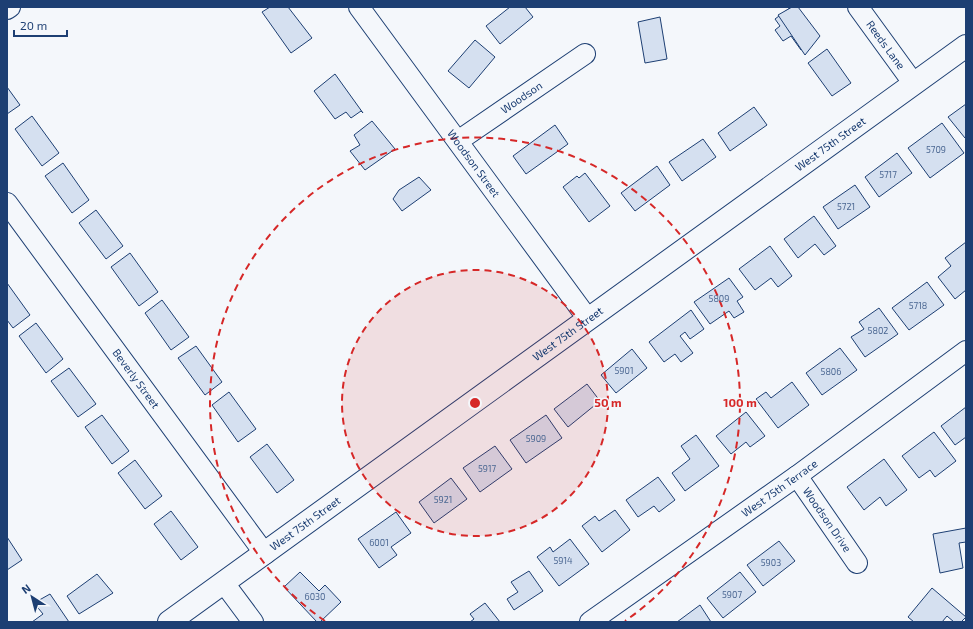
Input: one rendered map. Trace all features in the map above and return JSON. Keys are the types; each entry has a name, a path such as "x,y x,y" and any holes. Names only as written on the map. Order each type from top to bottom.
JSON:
{"main road":[{"name":"West 75th Street","path":"169,622 966,46"}],"street":[{"name":"Woodson Street","path":"359,7 588,319"},
{"name":"Reeds Lane","path":"858,7 914,84"},
{"name":"Woodson","path":"458,141 585,54"},
{"name":"Beverly Street","path":"7,203 265,554"},
{"name":"West 75th Terrace","path":"590,622 797,476 966,351"},
{"name":"Woodson Drive","path":"797,476 857,562"},
{"path":"224,583 253,622"}],"building":[{"path":"270,7 288,7 312,38 291,53 262,12"},
{"path":"510,7 525,7 533,17 500,44 486,26"},
{"path":"791,7 796,7 819,37 801,50 791,36 783,41 775,30 780,26 775,19"},
{"path":"792,7 798,7 820,36 805,55 778,15"},
{"path":"660,17 667,59 645,63 638,22"},
{"path":"475,40 495,57 469,88 448,71"},
{"path":"827,49 851,83 832,96 808,63"},
{"path":"335,74 363,113 361,111 351,118 346,112 335,119 314,91"},
{"path":"7,87 20,105 7,114"},
{"path":"966,104 966,137 965,138 948,117"},
{"path":"754,107 767,125 730,151 718,133"},
{"path":"32,116 59,153 42,166 15,129"},
{"path":"372,121 395,149 365,170 350,151 360,145 354,135"},
{"path":"942,123 964,153 930,178 908,148"},
{"path":"555,125 568,144 526,174 513,156"},
{"path":"703,139 716,157 682,181 669,162"},
{"path":"897,153 912,173 879,197 865,177"},
{"path":"63,163 89,200 72,213 45,176"},
{"path":"657,166 670,185 635,211 621,193"},
{"path":"585,173 610,206 589,222 563,187 577,176 579,178"},
{"path":"419,177 431,190 402,211 393,199 399,190"},
{"path":"855,185 870,207 838,229 823,207"},
{"path":"96,210 123,246 106,259 79,223"},
{"path":"814,216 836,246 824,255 815,244 798,258 784,239"},
{"path":"966,242 966,290 955,299 938,277 951,266 945,258"},
{"path":"770,246 792,276 778,287 771,278 755,290 739,269"},
{"path":"130,253 158,292 139,306 111,267"},
{"path":"729,278 743,297 737,301 744,312 734,318 729,311 710,324 694,302"},
{"path":"927,282 944,305 909,330 892,308"},
{"path":"7,283 30,315 13,328 7,320"},
{"path":"162,300 189,337 171,350 145,313"},
{"path":"879,308 898,334 865,357 851,337 864,329 859,322"},
{"path":"691,310 704,329 690,339 685,332 680,336 693,353 681,362 675,354 664,362 649,342"},
{"path":"36,323 63,359 46,373 19,336"},
{"path":"196,346 222,382 205,395 178,358"},
{"path":"840,348 857,370 822,395 806,373"},
{"path":"632,349 647,368 616,393 601,375"},
{"path":"69,368 96,404 78,417 51,381"},
{"path":"792,382 809,405 778,428 756,399 766,392 771,398"},
{"path":"587,384 600,401 568,427 554,409"},
{"path":"229,392 256,429 238,442 212,405"},
{"path":"966,407 966,437 955,445 941,426"},
{"path":"746,412 765,436 750,447 746,442 731,454 716,436"},
{"path":"102,415 129,451 112,464 85,427"},
{"path":"546,415 562,438 526,463 510,440"},
{"path":"934,432 956,461 935,477 930,470 919,478 902,456"},
{"path":"696,435 719,466 685,491 672,473 690,459 681,446"},
{"path":"267,444 294,480 277,493 250,457"},
{"path":"495,446 512,469 480,492 463,468"},
{"path":"884,459 907,490 886,506 880,497 864,510 847,487"},
{"path":"135,460 162,496 145,509 118,473"},
{"path":"658,477 675,500 659,512 654,506 638,517 626,500"},
{"path":"451,478 467,499 434,523 419,502"},
{"path":"615,510 630,530 602,552 582,526 595,516 599,521"},
{"path":"171,511 198,547 181,560 154,524"},
{"path":"396,512 411,533 391,547 397,555 379,568 358,539"},
{"path":"966,528 966,542 959,543 963,568 940,573 933,534"},
{"path":"7,537 22,560 7,570"},
{"path":"570,539 589,564 559,586 537,557 550,547 553,552"},
{"path":"779,541 795,561 763,586 747,565"},
{"path":"529,571 543,591 514,610 507,599 518,592 511,582"},
{"path":"300,572 319,591 325,585 341,602 320,622 317,622 284,587"},
{"path":"740,572 756,592 723,618 707,598"},
{"path":"97,574 113,593 79,614 67,596"},
{"path":"932,588 966,617 961,622 954,622 947,616 942,622 914,622 908,617"},
{"path":"50,594 69,622 32,622 43,614 34,603"},
{"path":"485,603 500,622 470,622 474,619 470,614"},
{"path":"700,605 711,622 677,622"}]}
